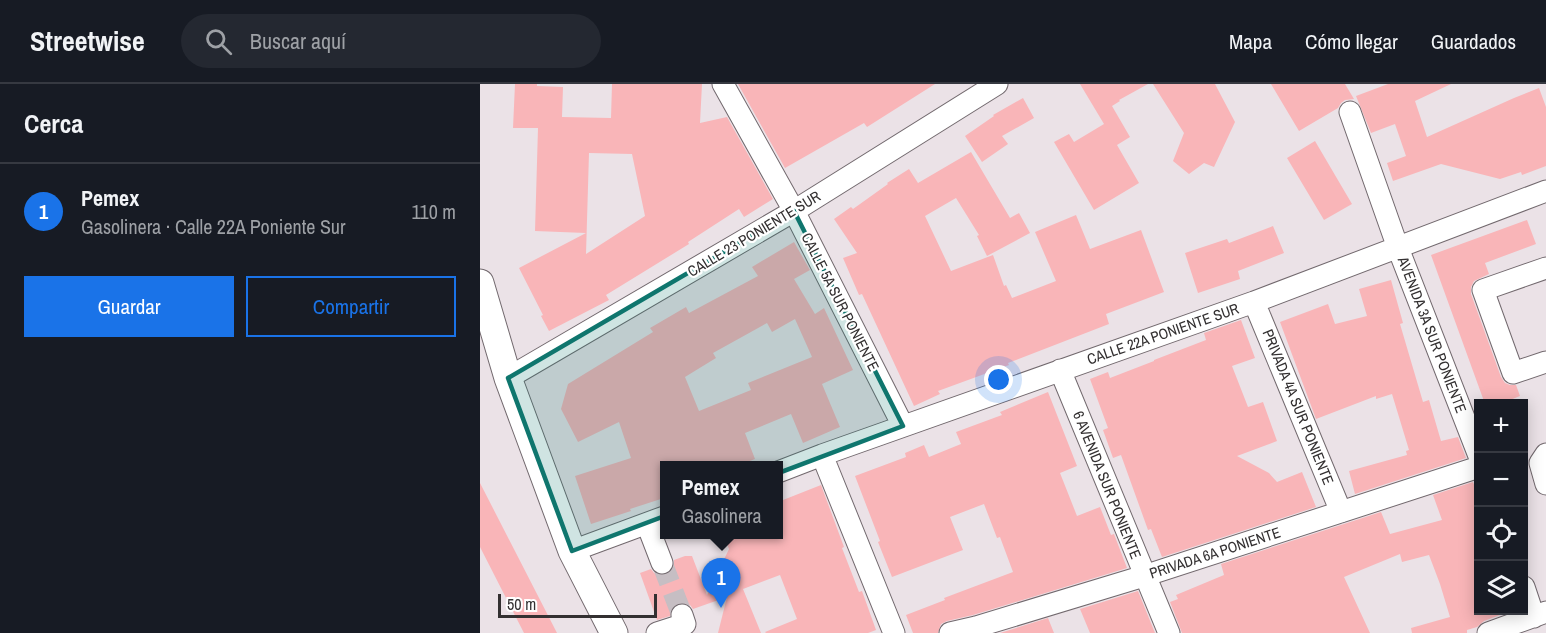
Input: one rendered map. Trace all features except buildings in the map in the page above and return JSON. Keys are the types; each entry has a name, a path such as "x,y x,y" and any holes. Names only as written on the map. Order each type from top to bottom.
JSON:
{"main road":[{"path":"480,284 508,378 572,551 614,633"}],"street":[{"name":"CALLE 5A SUR PONIENTE","path":"723,84 794,212 903,426"},
{"name":"CALLE 23 PONIENTE SUR","path":"508,378 794,212 997,84"},
{"name":"AVENIDA 3A SUR PONIENTE","path":"1350,112 1398,248 1478,453"},
{"name":"CALLE 22A PONIENTE SUR","path":"783,470 1254,302 1546,191"},
{"path":"1546,268 1483,290 1513,373 1546,362"},
{"name":"PRIVADA 4A SUR PONIENTE","path":"1254,302 1341,512"},
{"name":"6 AVENIDA SUR PONIENTE","path":"1060,370 1169,633"},
{"path":"1546,454 1539,463 1546,484"},
{"path":"822,455 894,633"},
{"name":"PRIVADA 6A PONIENTE","path":"950,633 1144,576 1474,468"},
{"path":"572,551 655,520 662,563"},
{"path":"1488,633 1540,614 1528,594"},
{"path":"657,633 685,624 682,615"}],"highlighted area":[{"path":"794,211 903,426 572,551 508,378"}],"tunnel":[{"path":"662,563 682,615"}],"place":[{"name":"Pemex","path":"721,608"}]}
